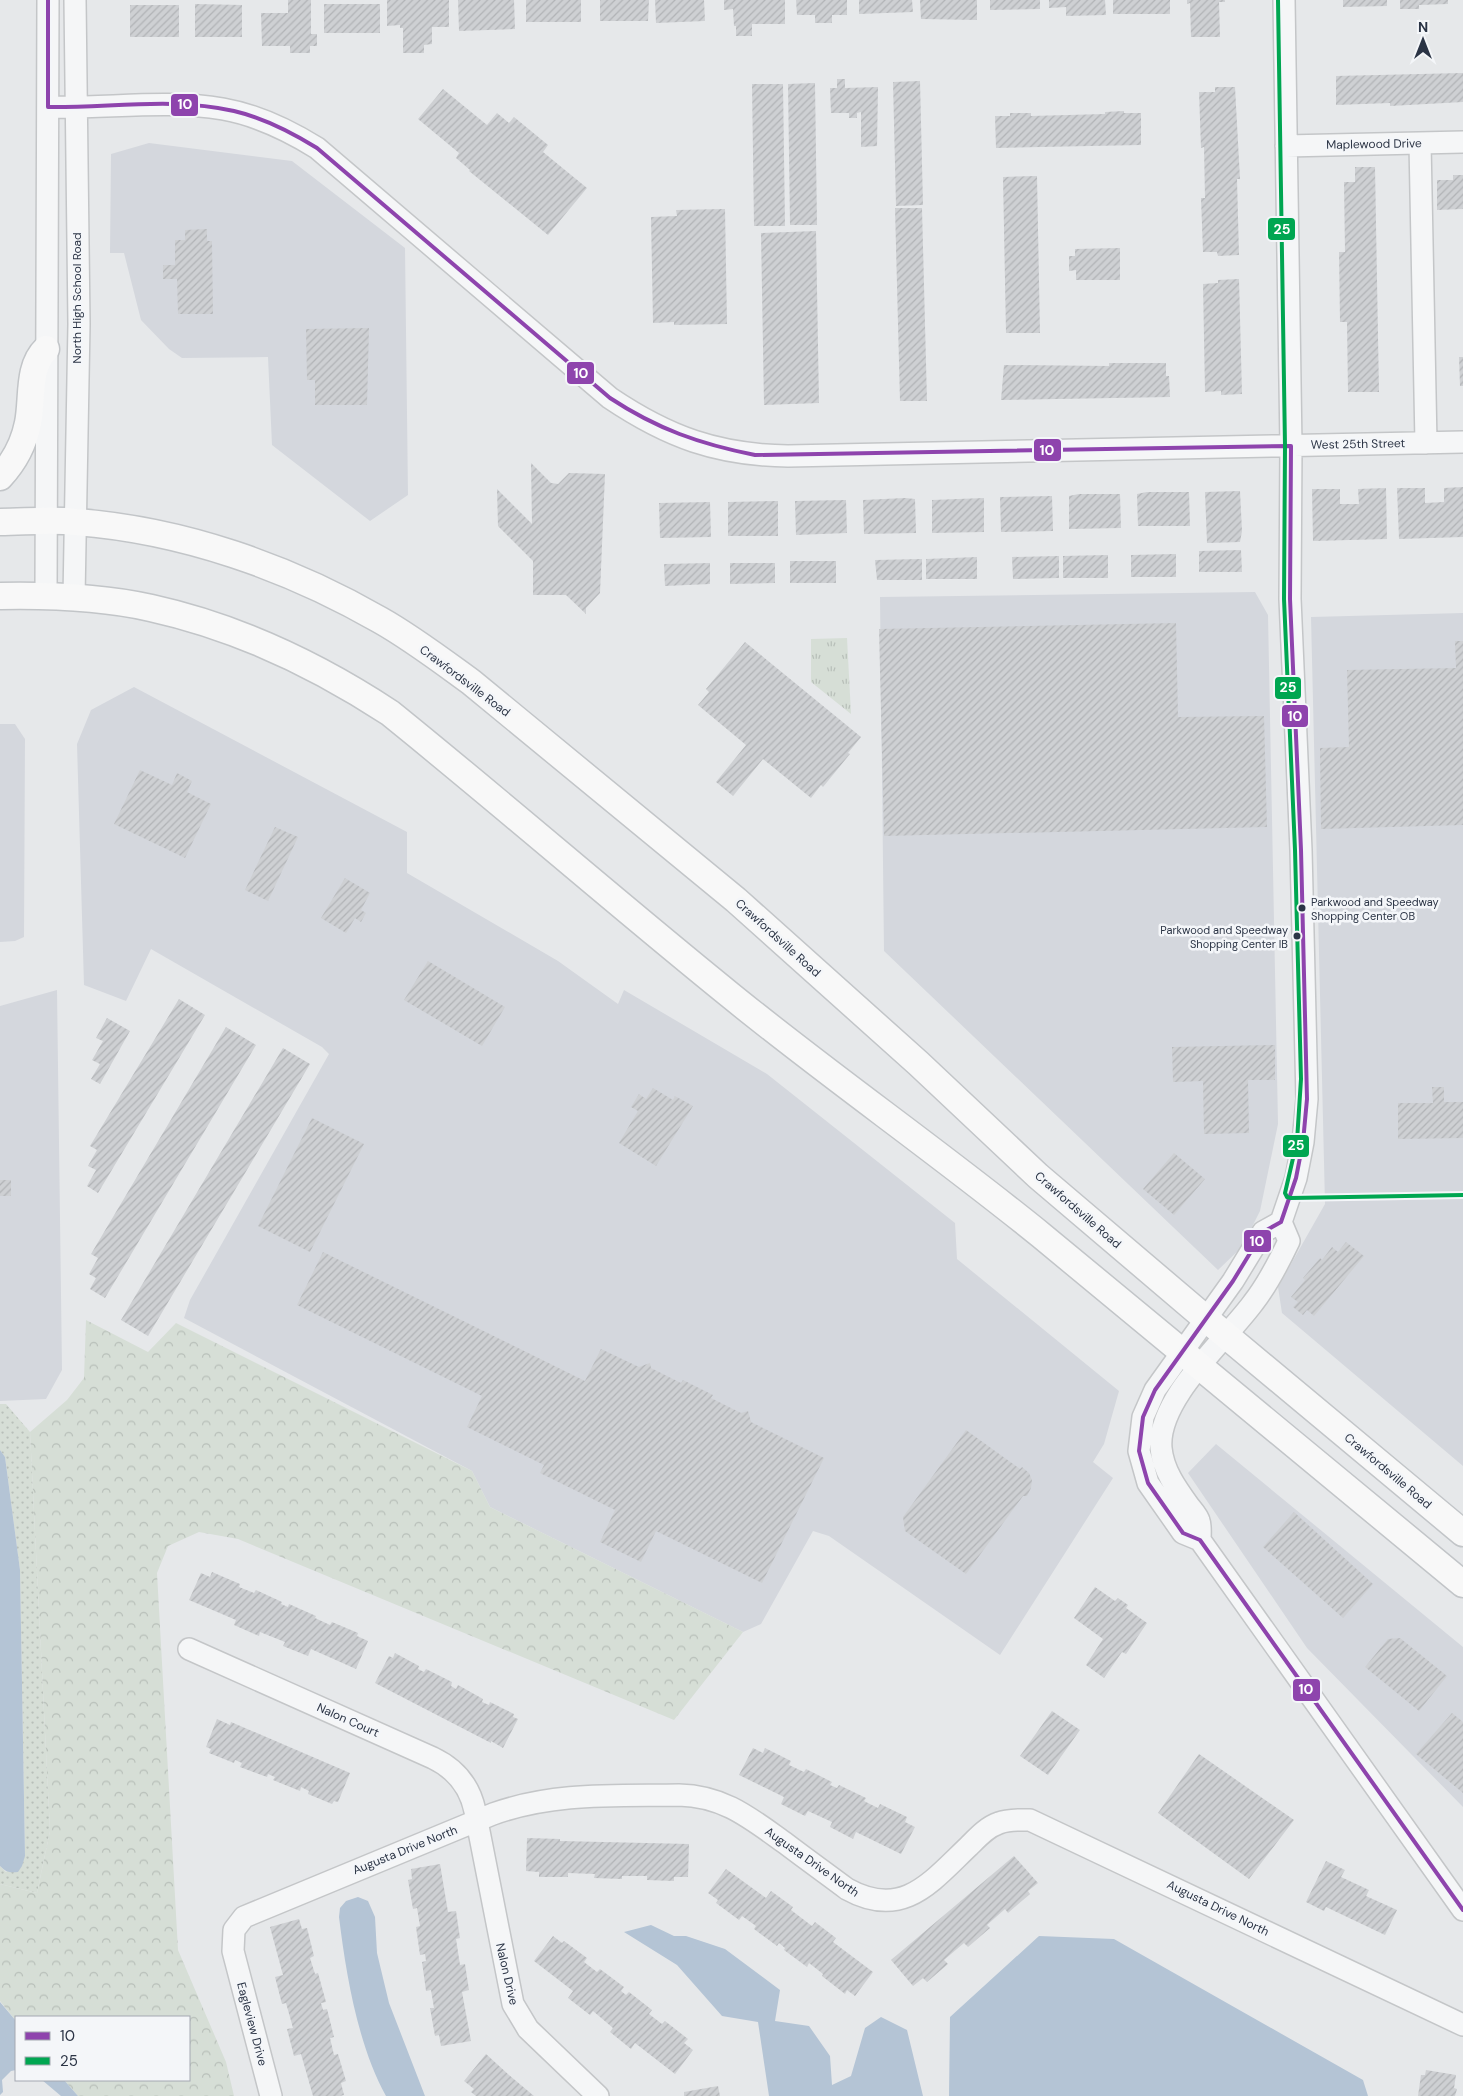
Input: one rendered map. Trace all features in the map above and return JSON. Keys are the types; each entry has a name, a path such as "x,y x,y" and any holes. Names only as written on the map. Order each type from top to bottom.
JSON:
{"main road":[{"path":"0,477 16,456 24,438 29,422 35,367 40,355 46,349"},
{"name":"Crawfordsville Road","path":"0,522 76,522 147,532 235,556 284,572 339,598 382,621 434,655 471,682 736,900 918,1063 1038,1176 1226,1336 1463,1533"},
{"path":"0,596 46,595 74,597 150,608 211,624 300,661 361,694 390,713 730,995 868,1103 973,1180 1463,1584"}],"street":[{"path":"46,595 48,521 46,349 48,0"},
{"name":"North High School Road","path":"74,597 79,324 75,0"},
{"path":"1192,1359 1205,1318 1233,1281 1263,1232 1281,1222 1296,1178 1303,1142 1306,1107 1301,850 1290,598 1291,446 1284,0"},
{"name":"West 25th Street","path":"48,107 75,108 131,105 210,107 245,114 302,138 317,148 610,398 647,422 703,445 755,455 788,456 1463,442"},
{"name":"Maplewood Drive","path":"1286,146 1463,142"},
{"path":"1420,143 1426,443"},
{"path":"1281,1222 1289,1240 1253,1304 1226,1336 1192,1359 1155,1390 1146,1407 1141,1428 1139,1451 1148,1483 1157,1498 1183,1533 1200,1540 1463,1910"},
{"name":"Nalon Court","path":"190,1649 440,1761 451,1769 465,1785 471,1797 477,1821"},
{"name":"Augusta Drive North","path":"232,1951 234,1930 244,1918 477,1821 526,1803 560,1798 701,1796 714,1799 740,1811 847,1889 863,1898 889,1900 906,1898 922,1889 979,1835 999,1823 1014,1820 1030,1820 1463,2026"},
{"name":"Nalon Drive","path":"477,1821 512,2004 528,2029 598,2096"},
{"name":"Eagleview Drive","path":"232,1951 271,2096"}],"shaded area":[{"path":"149,143 292,161 405,248 408,495 370,521 272,445 268,357 182,358 169,349 141,320 124,253 110,253 111,154"},
{"path":"1255,592 1268,615 1278,1124 1260,1211 1242,1247 1218,1270 884,951 880,597"},
{"path":"1463,613 1463,1466 1282,1313 1278,1287 1325,1204 1311,617"},
{"path":"134,687 407,832 407,873 558,961 618,1004 624,990 767,1074 955,1223 957,1259 1119,1391 1104,1444 1093,1462 1113,1478 1000,1655 829,1536 813,1531 761,1624 743,1632 490,1507 472,1471 184,1318 190,1300 329,1054 322,1047 151,949 126,1001 84,985 77,744 91,710"},
{"path":"0,724 15,724 25,739 24,937 15,941 0,942"},
{"path":"57,990 62,1370 46,1399 0,1401 0,1006"},
{"path":"1216,1444 1463,1647 1463,1807 1307,1648 1188,1473"}],"green space":[{"path":"847,638 851,714 811,682 811,639"},
{"path":"86,1320 148,1352 176,1323 472,1471 490,1507 743,1632 674,1720 238,1539 199,1532 168,1546 157,1573 178,1950 226,2062 234,2096 78,2096 65,2081 190,2081 190,2016 15,2016 15,2020 0,2001 0,1884 37,1893 50,1831 30,1432 67,1400 84,1378"},
{"path":"0,1404 6,1404 30,1432 50,1831 37,1893 0,1884 0,1866 6,1872 25,1856 20,1570 5,1457 0,1450"}],"water":[{"path":"0,1450 5,1457 20,1570 25,1856 18,1872 8,1872 0,1866"},
{"path":"358,1897 368,1901 375,1917 377,1953 389,2003 425,2096 386,2096 368,2055 350,1986 339,1917 340,1908 346,1901"},
{"path":"651,1925 674,1936 686,1936 725,1949 780,1990 775,2021 809,2026 830,2056 832,2085 851,2076 865,2028 881,2017 907,2030 923,2096 769,2096 758,2022 722,2016 677,1965 624,1932"},
{"path":"1039,1936 1114,1939 1363,2080 1368,2096 949,2096 950,2017"},
{"path":"0,2002 15,2020 15,2070 11,2071 2,2080 3,2092 0,2095"},
{"path":"43,2081 65,2081 78,2096 61,2096"}],"building":[{"path":"288,0 311,0 311,34 317,34 317,46 310,46 310,53 290,53 290,46 262,46 261,13 288,13"},
{"path":"387,0 449,0 449,27 432,27 432,44 424,45 424,53 403,53 403,28 400,28 400,25 387,26"},
{"path":"458,0 514,0 515,29 459,31"},
{"path":"526,0 581,0 581,22 526,22"},
{"path":"600,0 649,0 648,21 600,21"},
{"path":"655,0 704,0 705,21 656,23"},
{"path":"724,0 785,0 785,24 752,24 752,36 736,36 733,9 724,10"},
{"path":"796,0 847,0 847,15 832,15 832,23 815,23 815,15 797,15"},
{"path":"859,0 912,0 913,12 859,14"},
{"path":"920,0 977,0 977,20 921,19"},
{"path":"990,0 1040,0 1040,9 990,10"},
{"path":"1049,0 1105,0 1106,15 1066,16 1066,7 1049,8"},
{"path":"1113,0 1170,0 1170,14 1113,14"},
{"path":"1187,0 1225,0 1225,2 1219,2 1220,37 1191,37 1190,3 1187,4"},
{"path":"1343,0 1387,0 1387,6 1343,7"},
{"path":"1400,0 1448,0 1448,4 1419,5 1419,9 1400,9"},
{"path":"195,4 242,5 242,37 195,37"},
{"path":"324,4 380,4 380,33 324,33"},
{"path":"130,5 179,5 179,37 130,37"},
{"path":"1463,73 1463,102 1390,106 1390,103 1336,105 1336,76"},
{"path":"837,79 845,79 845,88 878,87 877,146 861,147 861,112 857,113 857,118 849,118 849,113 831,113 830,88 837,88"},
{"path":"920,81 923,205 896,206 893,82"},
{"path":"815,83 817,225 790,225 788,84"},
{"path":"752,84 783,84 785,226 754,226"},
{"path":"1215,87 1235,87 1240,179 1237,179 1239,255 1218,256 1217,252 1203,252 1201,198 1205,198 1204,147 1201,148 1199,92 1215,92"},
{"path":"443,89 487,125 497,113 509,123 514,117 548,145 543,152 587,188 548,235 469,171 456,158 459,153 418,119"},
{"path":"1124,111 1124,113 1141,113 1141,145 996,148 995,116 1010,116 1010,113 1031,113 1031,116 1105,114 1105,112"},
{"path":"1355,167 1375,167 1379,392 1348,392 1347,322 1340,322 1339,252 1345,252 1344,182 1355,182"},
{"path":"1453,175 1463,175 1463,209 1437,210 1437,180 1453,180"},
{"path":"1037,176 1040,333 1006,333 1003,177"},
{"path":"895,208 922,208 927,401 900,401"},
{"path":"725,209 727,324 674,325 674,322 653,323 651,217 677,216 676,210"},
{"path":"207,229 207,241 212,241 213,314 178,314 177,279 163,279 163,265 175,265 175,240 185,240 185,230"},
{"path":"816,231 819,403 764,405 761,233"},
{"path":"1120,248 1120,280 1076,280 1076,270 1069,271 1069,256 1075,256 1075,249"},
{"path":"1239,279 1242,394 1221,395 1221,391 1205,392 1203,284 1218,283 1218,280"},
{"path":"369,328 367,405 315,405 315,380 307,380 306,329"},
{"path":"1459,357 1463,357 1463,386 1460,386"},
{"path":"1109,363 1166,363 1166,376 1169,376 1170,397 1001,400 1004,365 1109,366"},
{"path":"531,463 551,483 558,484 569,473 605,474 600,593 586,608 586,614 566,595 533,595 533,561 498,526 497,489 532,524"},
{"path":"1463,487 1463,537 1399,539 1397,488 1425,488 1425,503 1444,502 1444,488"},
{"path":"1386,488 1387,539 1313,541 1312,489 1340,489 1340,504 1359,504 1358,489"},
{"path":"1240,491 1242,531 1240,542 1207,543 1205,492"},
{"path":"1147,492 1189,492 1190,526 1138,526 1137,494"},
{"path":"1079,494 1120,494 1121,528 1069,529 1069,496"},
{"path":"1052,496 1053,531 1001,532 1000,497"},
{"path":"984,498 984,532 932,533 932,500"},
{"path":"915,499 916,533 864,534 863,500"},
{"path":"846,500 847,533 796,535 795,501"},
{"path":"778,501 778,536 728,536 728,502"},
{"path":"710,502 711,537 660,538 659,503"},
{"path":"1241,550 1242,572 1199,572 1199,551"},
{"path":"1176,554 1176,577 1131,577 1131,555"},
{"path":"1108,555 1108,578 1063,578 1063,556"},
{"path":"1059,556 1059,578 1013,579 1012,557"},
{"path":"977,557 977,579 926,579 926,559"},
{"path":"922,559 922,580 877,580 875,560"},
{"path":"790,561 836,561 836,583 790,583"},
{"path":"710,563 710,584 665,586 664,564"},
{"path":"730,563 775,563 775,583 730,584"},
{"path":"1176,623 1178,717 1264,716 1267,827 884,836 879,629"},
{"path":"1455,641 1463,641 1463,825 1321,829 1320,748 1349,747 1347,670 1456,668"},
{"path":"745,642 861,737 848,753 850,754 823,787 821,785 811,798 763,759 733,796 716,782 746,745 698,705 709,692 706,689"},
{"path":"140,770 172,785 177,773 192,781 187,792 211,804 185,858 114,824"},
{"path":"275,827 298,837 268,901 245,890"},
{"path":"345,878 370,893 361,910 366,913 361,922 355,918 346,933 321,918"},
{"path":"428,961 505,1007 482,1046 404,1000"},
{"path":"179,999 205,1015 98,1193 87,1186 96,1170 88,1166 97,1150 90,1146"},
{"path":"107,1018 130,1031 100,1084 91,1079 100,1064 92,1060 103,1041 96,1038"},
{"path":"226,1027 256,1045 105,1298 90,1289 96,1278 89,1274 98,1258 91,1254"},
{"path":"1275,1045 1275,1080 1248,1080 1249,1133 1204,1134 1203,1081 1173,1082 1172,1047"},
{"path":"283,1048 310,1064 148,1336 121,1320"},
{"path":"1432,1087 1444,1087 1444,1102 1463,1102 1463,1138 1398,1139 1398,1103 1433,1103"},
{"path":"653,1088 673,1100 675,1096 693,1106 656,1166 619,1143 638,1111 631,1107 639,1094 646,1099"},
{"path":"312,1118 364,1144 310,1252 258,1226"},
{"path":"1174,1153 1205,1179 1174,1215 1143,1189"},
{"path":"0,1180 11,1180 11,1196 0,1196"},
{"path":"1346,1242 1364,1256 1314,1316 1307,1310 1303,1315 1293,1307 1298,1302 1291,1297 1305,1280 1303,1278 1320,1258 1322,1260 1332,1247 1338,1252"},
{"path":"323,1252 585,1381 601,1349 639,1367 650,1363 651,1368 681,1383 683,1380 713,1395 711,1398 741,1413 748,1411 751,1422 824,1458 762,1583 656,1531 641,1562 600,1542 615,1510 540,1473 544,1465 467,1427 482,1396 297,1305"},
{"path":"966,1430 1020,1469 1022,1467 1029,1473 1032,1480 1027,1496 1023,1496 966,1574 905,1531 903,1517"},
{"path":"1294,1512 1373,1584 1343,1618 1263,1547"},
{"path":"212,1572 240,1584 239,1587 254,1593 256,1590 282,1602 281,1604 288,1607 289,1604 316,1616 315,1618 330,1625 332,1622 358,1633 357,1636 368,1641 356,1669 311,1649 308,1656 283,1646 285,1642 260,1632 259,1636 234,1625 236,1620 189,1600 201,1573 210,1577"},
{"path":"1095,1587 1115,1601 1118,1598 1128,1605 1126,1608 1147,1623 1126,1654 1122,1652 1104,1678 1086,1665 1103,1639 1074,1618"},
{"path":"1400,1638 1447,1676 1419,1711 1365,1667 1388,1639"},
{"path":"395,1653 419,1666 418,1669 424,1672 426,1669 452,1682 451,1686 456,1689 458,1685 483,1699 482,1702 489,1705 490,1702 514,1714 513,1717 518,1719 503,1748 375,1683 389,1656 393,1658"},
{"path":"1052,1711 1080,1730 1048,1775 1020,1756"},
{"path":"1452,1713 1463,1722 1463,1793 1416,1754"},
{"path":"217,1719 230,1725 231,1722 350,1773 338,1802 334,1801 332,1804 308,1794 309,1791 301,1787 300,1791 273,1780 275,1777 268,1774 267,1777 240,1767 242,1763 235,1760 234,1763 209,1753 211,1749 206,1747"},
{"path":"753,1748 763,1753 765,1748 791,1761 789,1765 804,1772 806,1769 832,1782 830,1785 837,1788 839,1785 866,1798 864,1801 878,1808 880,1804 907,1817 905,1822 915,1827 901,1854 856,1832 853,1839 830,1827 832,1822 808,1811 805,1816 781,1804 784,1797 739,1775"},
{"path":"1199,1754 1294,1820 1249,1879 1158,1813"},
{"path":"527,1838 560,1839 560,1841 689,1844 688,1877 674,1877 674,1881 647,1880 647,1876 622,1876 622,1879 594,1878 595,1874 568,1873 568,1877 539,1877 539,1872 526,1871"},
{"path":"1014,1856 1038,1883 1028,1891 1030,1894 1008,1913 1005,1909 987,1925 990,1928 968,1947 964,1943 944,1960 948,1964 927,1982 923,1978 913,1986 891,1960"},
{"path":"1326,1861 1345,1870 1341,1877 1369,1890 1366,1896 1397,1910 1385,1935 1326,1907 1324,1911 1306,1902"},
{"path":"440,1864 448,1912 456,1911 460,1938 456,1939 460,1965 465,1964 469,1990 462,1992 471,2041 441,2046 439,2035 435,2036 430,2008 434,2008 431,1990 426,1991 422,1962 426,1961 425,1954 420,1955 416,1927 420,1926 417,1908 413,1909 408,1880 412,1879 411,1869"},
{"path":"726,1869 766,1898 771,1891 793,1907 791,1910 812,1926 815,1922 836,1938 833,1942 873,1972 855,1996 847,1990 845,1994 809,1963 807,1967 784,1950 785,1948 779,1943 777,1946 754,1929 756,1926 742,1916 739,1920 716,1903 718,1900 708,1893"},
{"path":"299,1919 302,1929 307,1928 314,1956 310,1958 315,1974 318,1973 326,2002 321,2003 323,2010 327,2009 334,2037 330,2038 334,2055 338,2054 346,2081 341,2083 344,2095 340,2096 313,2096 301,2054 294,2056 287,2029 293,2028 286,2003 282,2004 275,1977 283,1975 270,1927"},
{"path":"553,1936 562,1943 564,1941 587,1958 584,1962 597,1972 600,1969 624,1987 621,1991 626,1995 629,1992 652,2010 649,2014 662,2024 665,2021 688,2039 684,2043 693,2050 675,2074 635,2043 631,2049 610,2032 613,2028 593,2011 590,2015 568,1998 573,1991 534,1961"},
{"path":"486,2054 534,2096 476,2096 471,2092 474,2089 464,2081"},
{"path":"1426,2070 1456,2075 1454,2088 1457,2089 1455,2096 1418,2096 1421,2075 1425,2075"},
{"path":"718,2086 720,2096 684,2096 684,2092"}],"transit line":[{"name":"10","path":"48,0 48,107 141,104 211,107 245,114 287,131 317,148 610,398 627,409 680,434 716,446 755,455 1291,446"},
{"name":"25","path":"1278,0 1285,446 1284,599 1295,850 1301,1079 1297,1141 1285,1193 1287,1197 1291,1198 1463,1195"},
{"name":"10","path":"1291,446 1290,599 1301,850 1307,1099 1303,1142 1296,1178 1281,1222 1263,1232 1233,1281 1155,1390 1143,1417 1139,1451 1148,1483 1183,1533 1200,1540 1463,1910"}],"place":[{"name":"Parkwood and Speedway Shopping Center OB","path":"1302,908"},
{"name":"Parkwood and Speedway Shopping Center IB","path":"1297,936"}]}
